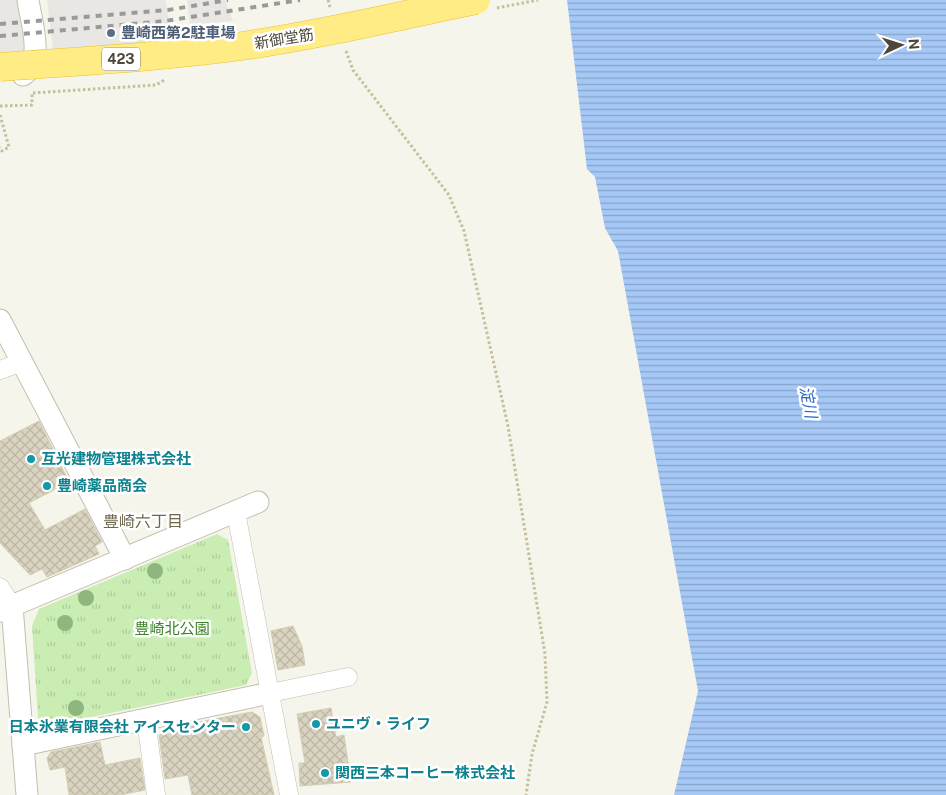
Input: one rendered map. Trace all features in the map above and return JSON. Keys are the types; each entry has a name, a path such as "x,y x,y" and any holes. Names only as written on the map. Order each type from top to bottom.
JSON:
{"highway":[{"name":"新御堂筋","path":"0,67 124,58 241,46 325,32 476,0"}],"street":[{"path":"0,80 19,77 32,66 35,41 28,0"},
{"path":"0,320 125,558"},
{"path":"0,370 22,362"},
{"path":"6,609 258,502"},
{"path":"236,512 289,795"},
{"path":"0,587 6,609 23,745 27,795"},
{"path":"23,745 348,677"},
{"path":"146,720 156,795"}],"path":[{"path":"328,0 331,9"},
{"path":"343,44 352,70 449,195 464,231 508,426 545,654 547,702 532,754 526,795"},
{"path":"0,106 27,104"},
{"path":"0,115 9,148 2,151 0,148"}],"green space":[{"name":"豊崎北公園","path":"217,534 228,540 252,673 246,685 48,726 38,718 32,626 39,609"}],"shaded area":[{"path":"0,0 19,0 26,55 0,70"},
{"name":"豊崎西第2駐車場","path":"47,0 166,0 175,66 56,74"},
{"path":"187,0 225,0 233,21 190,25"}],"water":[{"name":"淀川","path":"567,0 946,0 946,795 674,795 698,691 618,251 605,228 595,177 587,169"}],"building":[{"path":"39,421 69,482 29,503 45,530 85,509 102,542 95,546 99,554 47,577 42,569 30,575 0,543 0,441"},
{"path":"293,626 302,646 305,665 278,670 271,631"},
{"path":"331,708 336,737 344,735 351,782 300,786 299,763 305,763 297,714"},
{"path":"252,712 260,717 264,736 261,737 274,795 192,795 188,775 165,779 159,735 183,730 182,725"},
{"path":"100,742 105,765 140,758 145,790 120,795 69,795 65,767 50,770 47,758 51,752"}],"railway":[{"path":"0,24 168,10 228,0"},
{"path":"0,36 165,21 300,0"}],"place":[{"name":"豊崎西第2駐車場","path":"111,33"},
{"name":"互光建物管理株式会社","path":"31,459"},
{"name":"豊崎薬品商会","path":"47,486"},
{"name":"ユニヴ・ライフ","path":"316,724"},
{"name":"日本氷業有限会社 アイスセンター","path":"246,727"},
{"name":"関西三本コーヒー株式会社","path":"325,773"}],"district":[{"name":"豊崎六丁目","path":"143,521"}]}
